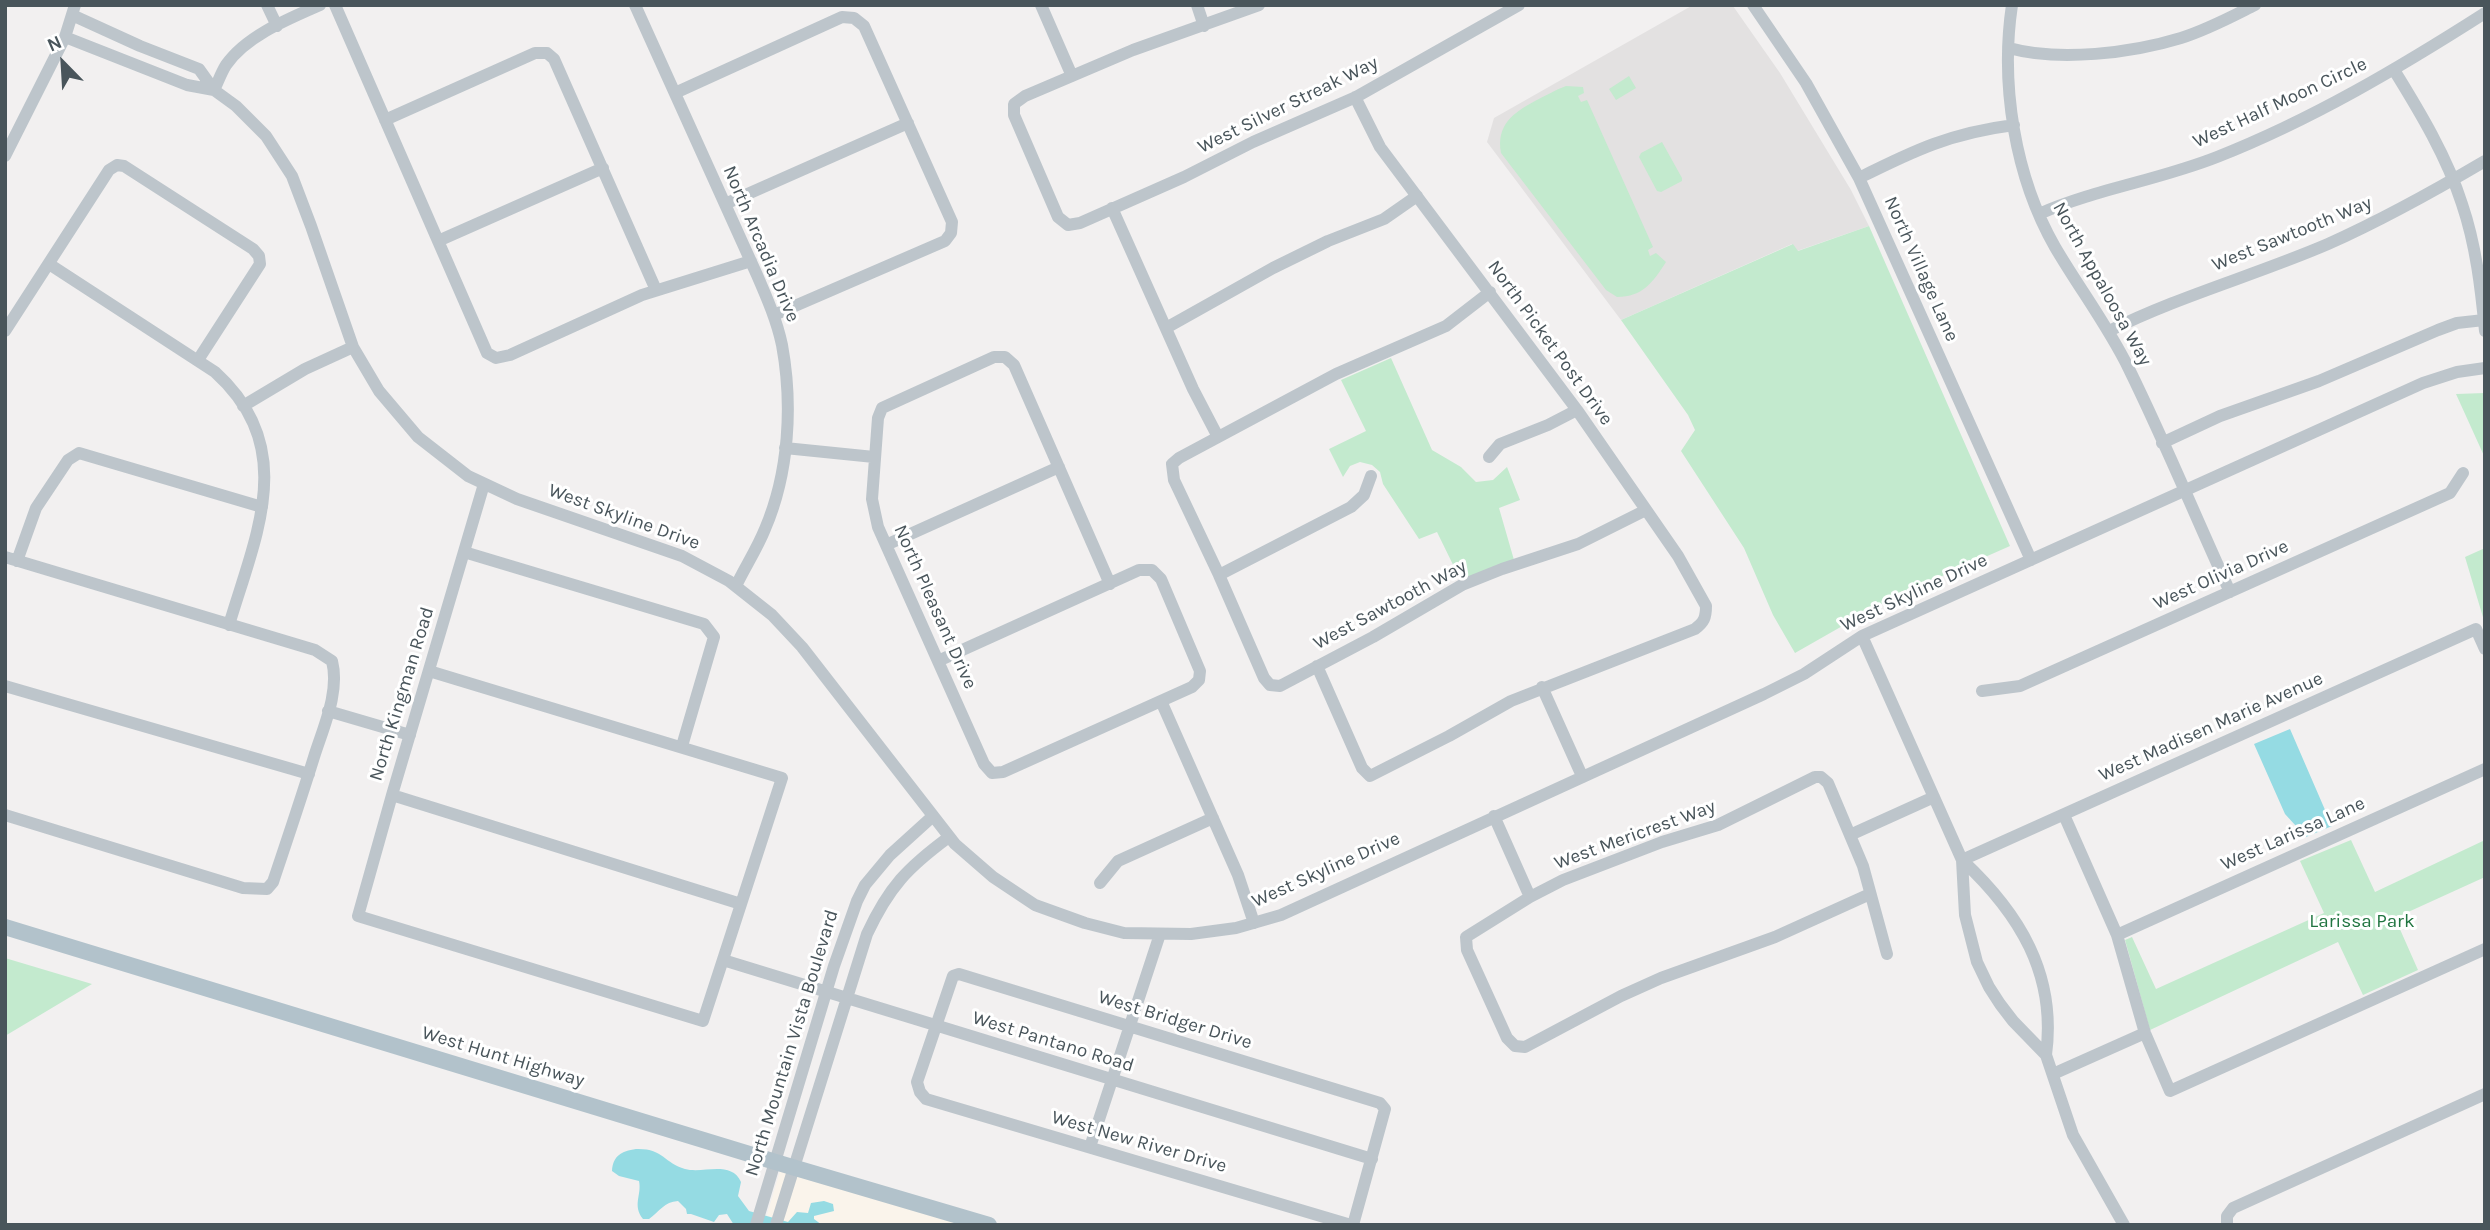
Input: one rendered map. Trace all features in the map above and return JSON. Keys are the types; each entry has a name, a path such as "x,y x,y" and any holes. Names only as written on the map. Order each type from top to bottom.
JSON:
{"main road":[{"name":"West Hunt Highway","path":"5,927 989,1225"}],"street":[{"path":"267,5 277,26"},
{"path":"214,90 227,64 243,48 277,26 320,5"},
{"path":"335,5 487,353 496,358 510,355 656,290 751,261"},
{"name":"North Arcadia Drive","path":"635,5 751,261 774,315 782,345 787,397 782,475 766,529 736,586"},
{"path":"1041,5 1072,76 1133,50 1259,5"},
{"path":"1197,5 1204,26"},
{"name":"West Silver Streak Way","path":"1072,76 1025,96 1014,104 1014,115 1058,218 1068,225 1080,223 1184,177 1253,142 1355,97 1519,5"},
{"name":"North Village Lane","path":"1754,5 1806,83 1859,178 2031,560"},
{"name":"North Appaloosa Way","path":"2012,5 2010,81 2014,125 2020,159 2039,214 2054,245 2109,331 2230,592"},
{"path":"2010,48 2025,52 2084,54 2151,46 2183,37 2255,5"},
{"path":"5,156 65,37 74,10"},
{"name":"West Skyline Drive","path":"74,10 140,46 199,69 214,90 236,106 266,136 292,176 353,347 379,391 418,437 468,476 484,484 517,499 682,556 736,586 772,615 802,647 949,836 993,877 1035,905 1085,923 1124,933 1191,934 1236,928 1281,915 1786,684 1862,636 2423,383 2457,372 2485,368"},
{"name":"West Half Moon Circle","path":"2039,214 2066,203 2217,157 2331,104 2394,70 2485,13"},
{"path":"675,93 842,17 854,18 864,26 908,123 952,222 951,233 945,241 774,315"},
{"name":"West Skyline Drive","path":"65,37 187,85 214,90"},
{"path":"385,120 535,53 547,53 554,59 656,290"},
{"path":"2162,443 2220,416 2319,381 2457,323 2484,326 2471,235 2453,180 2416,106 2394,70"},
{"name":"North Picket Post Drive","path":"1355,97 1380,147 1577,410 1678,555 1706,606 1704,621 1695,629 1542,687"},
{"path":"725,204 908,123"},
{"path":"1859,178 1918,148 1980,129 2014,125"},
{"name":"West Sawtooth Way","path":"2109,331 2163,305 2328,244 2389,215 2485,161"},
{"path":"5,331 110,170 117,165 124,166 253,249 259,256 260,264 198,360"},
{"path":"438,241 603,168"},
{"path":"1166,328 1273,268 1328,241 1384,219 1417,196"},
{"path":"1112,208 1193,389 1218,437"},
{"path":"49,264 198,360 224,381 243,406 256,430 263,456 265,489 229,625"},
{"path":"1371,476 1364,495 1351,507 1219,575 1174,480 1172,464 1336,374 1446,326 1490,292"},
{"path":"243,406 305,369 353,347"},
{"name":"North Pleasant Drive","path":"1059,467 1014,365 1005,357 994,357 882,408 878,418 872,499 878,527 984,764 992,773 1003,772 1161,701"},
{"path":"1489,457 1500,444 1577,410"},
{"path":"785,448 874,457"},
{"path":"5,815 243,888 267,889 273,882 328,711 335,673 333,664 315,650 11,559 36,508 68,460 75,454 85,453 262,507"},
{"path":"886,545 1059,467 1110,584"},
{"name":"West Olivia Drive","path":"1982,691 2020,686 2450,493 2463,473"},
{"name":"North Kingman Road","path":"484,484 358,916 703,1021 723,960"},
{"name":"West Sawtooth Way","path":"1219,575 1264,678 1270,685 1280,686 1373,638 1462,585 1577,544 1646,510"},
{"path":"464,552 704,624 714,637 682,746"},
{"path":"938,661 1139,569 1152,570 1161,579 1200,671 1199,680 1192,687 1161,701 1238,876 1254,923"},
{"name":"West Madisen Marie Avenue","path":"1962,860 2476,629 2485,649"},
{"path":"1862,636 1962,860 1965,915 1977,962 2000,1004 2046,1055 2073,1135 2124,1225"},
{"path":"1317,666 1362,768 1370,776 1449,736 1492,710 1542,687 1583,776"},
{"path":"429,671 782,778 723,960"},
{"path":"5,686 309,774"},
{"path":"328,711 410,735"},
{"name":"West Larissa Lane","path":"2117,934 2485,769"},
{"name":"West Mericrest Way","path":"1850,835 1828,783 1815,777 1718,825 1614,859 1530,897 1466,937 1468,950 1507,1038 1515,1046 1525,1047 1661,978 1775,937 1870,894"},
{"path":"392,795 741,904"},
{"path":"1886,954 1863,866 1850,835 1934,797"},
{"path":"2064,815 2117,934 2145,1033 2170,1091 2485,949"},
{"name":"North Mountain Vista Boulevard","path":"756,1225 848,921 865,885 890,855 933,816"},
{"path":"1494,816 1530,897"},
{"path":"1100,883 1118,861 1213,818"},
{"name":"North Mountain Vista Boulevard","path":"776,1225 867,934 879,908 896,882 949,836"},
{"path":"1962,860 2000,898 2029,946 2046,998 2049,1039 2046,1055"},
{"path":"1090,1147 1160,934"},
{"name":"West Pantano Road","path":"723,960 1372,1159"},
{"name":"West Bridger Drive","path":"935,1026 953,975 959,974 1130,1026 1380,1103 1385,1109 1372,1159"},
{"name":"West New River Drive","path":"935,1026 917,1082 926,1099 1352,1225"},
{"path":"2053,1073 2145,1033"},
{"path":"2227,1225 2227,1216 2233,1208 2485,1094"},
{"path":"1352,1225 1372,1159"}],"shaded area":[{"path":"1693,5 1733,6 1780,73 1851,190 1869,226 1797,251 1792,244 1621,320 1487,142 1494,118"},
{"path":"782,1164 989,1225 764,1225"}],"green space":[{"path":"1629,76 1636,88 1616,100 1609,89"},
{"path":"1566,86 1583,87 1584,93 1578,96 1581,102 1587,100 1653,247 1648,250 1650,256 1656,253 1666,262 1652,282 1634,294 1617,297 1606,290 1501,153 1501,135 1513,115"},
{"path":"1662,142 1682,181 1661,192 1657,191 1639,157 1641,153"},
{"path":"1869,226 2010,546 1888,600 1795,653 1773,615 1744,548 1681,451 1695,430 1688,415 1621,320 1793,244 1798,251"},
{"path":"1391,358 1432,450 1461,467 1476,482 1493,480 1507,467 1520,500 1499,508 1514,560 1461,581 1437,532 1419,539 1383,484 1380,472 1372,465 1360,462 1350,466 1343,477 1329,449 1366,431 1341,380"},
{"path":"2485,393 2485,458 2456,394"},
{"path":"2485,548 2485,624 2465,557"},
{"name":"Larissa Park","path":"2351,840 2375,892 2485,840 2485,877 2395,918 2418,970 2363,995 2338,942 2150,1030 2125,940 2132,937 2156,989 2324,913 2300,861"},
{"path":"5,958 92,984 5,1036"}],"water":[{"path":"2290,729 2332,826 2306,837 2285,814 2254,744"},
{"path":"636,1149 658,1153 685,1169 731,1171 741,1182 738,1196 749,1211 788,1222 797,1212 808,1213 811,1203 824,1201 833,1204 834,1211 814,1216 822,1225 734,1225 727,1214 719,1215 714,1222 687,1214 678,1201 666,1205 649,1219 643,1219 638,1209 639,1181 619,1176 612,1171 619,1155"}]}
